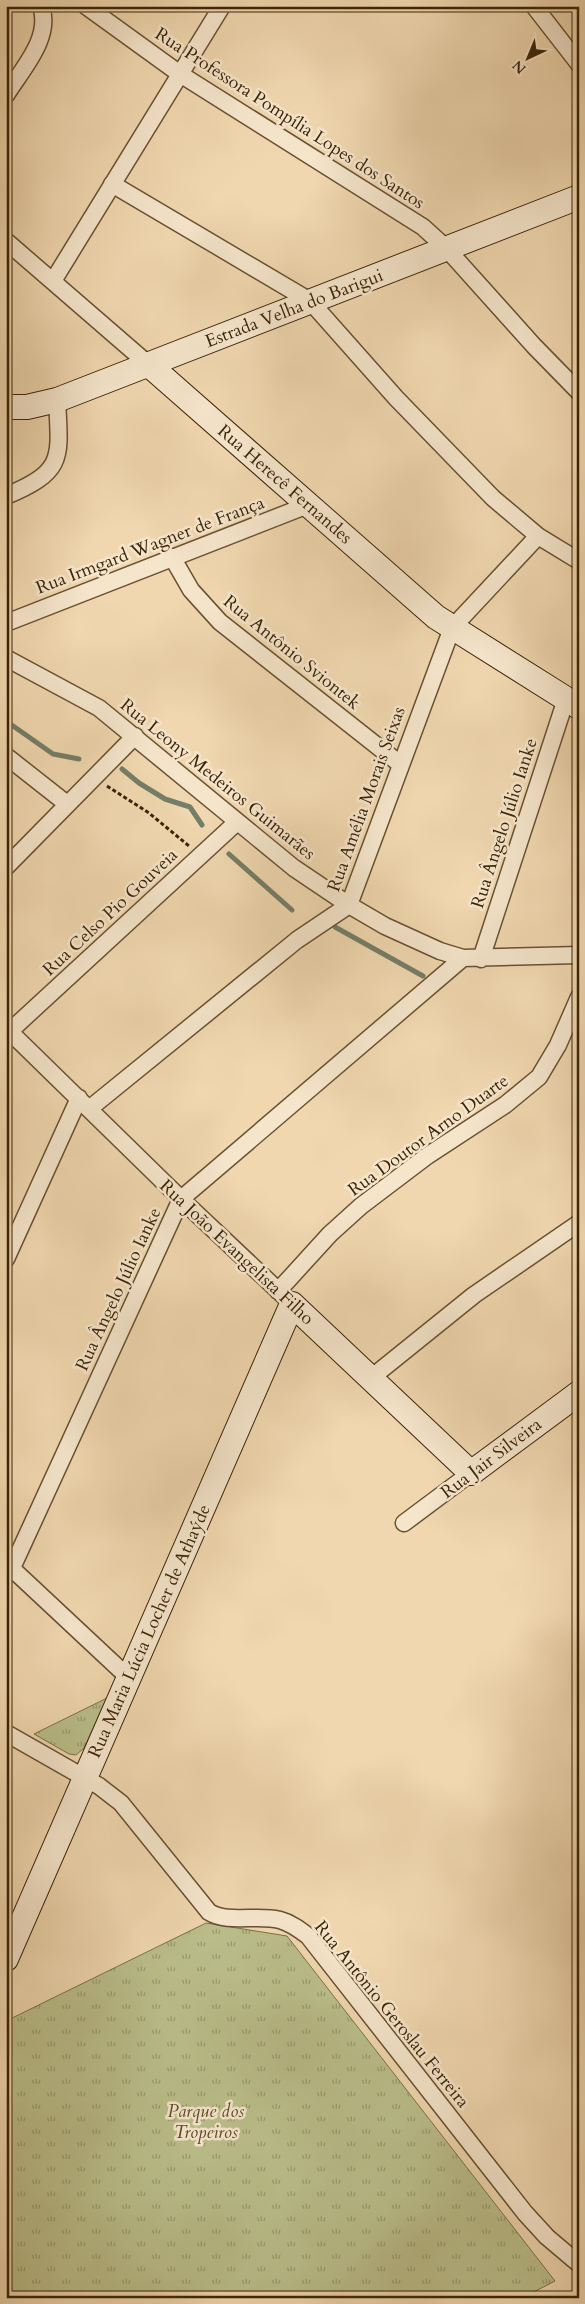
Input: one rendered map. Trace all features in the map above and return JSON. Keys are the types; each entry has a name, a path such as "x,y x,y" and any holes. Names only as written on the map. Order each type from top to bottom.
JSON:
{"street":[{"path":"6,95 42,38 44,26 41,6"},
{"name":"Rua Professora Pompília Lopes dos Santos","path":"86,6 180,74 412,219 446,248 534,346 579,392"},
{"path":"52,281 222,6"},
{"path":"534,6 579,64"},
{"path":"112,184 310,301 396,398 493,498 538,536 579,561"},
{"name":"Estrada Velha do Barigui","path":"9,406 41,405 57,400 579,198"},
{"name":"Rua Herecê Fernandes","path":"6,241 452,628 572,703"},
{"path":"6,496 41,479 52,468 58,457 60,444 57,400"},
{"name":"Rua Irmgard Wagner de França","path":"6,623 308,505"},
{"name":"Rua Amélia Morais Seixas","path":"6,1259 84,1104 297,940 349,905 452,628 538,536"},
{"name":"Rua Antônio Sviontek","path":"172,557 191,590 220,622 400,764"},
{"name":"Rua Leony Medeiros Guimarães","path":"6,658 80,696 135,736 294,868 349,905 411,939 463,958 579,955"},
{"name":"Rua Ângelo Júlio Ianke","path":"481,959 572,703"},
{"path":"6,867 135,736"},
{"path":"6,756 67,804"},
{"name":"Rua Celso Pio Gouveia","path":"8,1029 237,822"},
{"name":"Rua Ângelo Júlio Ianke","path":"9,1566 181,1199 463,958"},
{"name":"Rua Doutor Arno Duarte","path":"285,1297 330,1234 361,1206 427,1156 505,1105 539,1077 558,1044 579,996"},
{"name":"Rua João Evangelista Filho","path":"8,1029 181,1199 471,1473"},
{"path":"371,1378 474,1295 579,1223"},
{"name":"Rua Maria Lúcia Locher de Athaýde","path":"7,1954 129,1678 285,1297"},
{"name":"Rua Jair Silveira","path":"404,1523 579,1393"},
{"path":"9,1566 129,1678"},
{"name":"Rua Antônio Geroslau Ferreira","path":"6,1732 86,1778 121,1803 209,1912 219,1916 280,1920 294,1925 308,1936 525,2214 547,2237 579,2264"}],"path":[{"path":"94,777 149,813 177,834 200,856"}],"green space":[{"path":"107,1698 84,1748 76,1755 69,1754 34,1734"},
{"name":"Parque dos Tropeiros","path":"206,1923 287,1936 555,2281 522,2298 6,2298 6,2021"}],"waterway":[{"path":"6,721 53,754 79,759"},
{"path":"122,769 139,783 165,799 190,807 202,825"},
{"path":"229,854 292,910"},
{"path":"335,927 423,976"}]}
